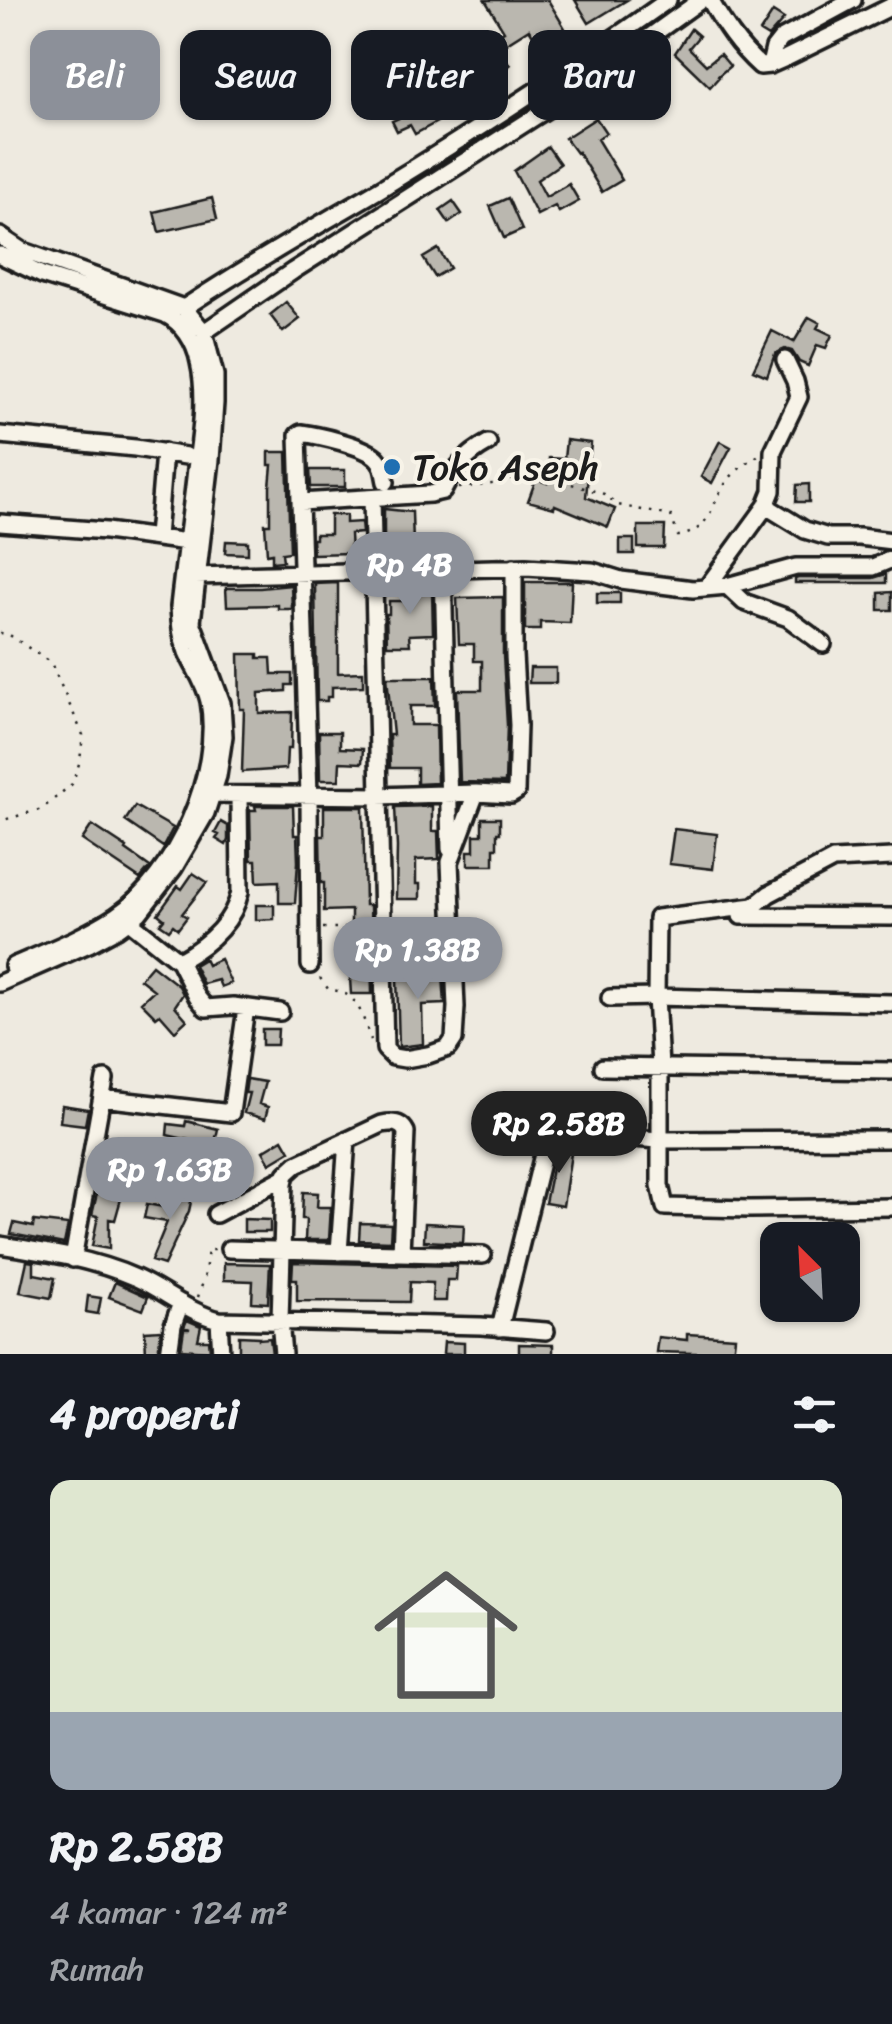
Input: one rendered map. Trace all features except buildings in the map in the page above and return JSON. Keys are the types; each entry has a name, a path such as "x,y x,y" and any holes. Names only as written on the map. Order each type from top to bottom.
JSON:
{"street":[{"path":"184,308 515,105 668,0"},
{"path":"204,332 563,99 701,0"},
{"path":"710,0 727,30 760,66 770,65 892,6"},
{"path":"770,65 774,48 782,39 845,4 848,28"},
{"path":"0,236 21,250 184,308 204,332 216,375 215,403 193,628 222,703 224,720 222,760 189,845 152,899 129,920 89,944 0,983"},
{"path":"0,255 42,274 176,319 199,358 201,438 179,607 181,634 208,698 212,724 207,795 166,864 133,904 62,945 0,972"},
{"path":"706,587 766,506 772,491 772,452 799,396 785,360"},
{"path":"0,435 186,456"},
{"path":"310,965 298,435 320,435 371,453 379,459 386,482"},
{"path":"301,502 443,491 469,454 488,444"},
{"path":"157,537 164,452"},
{"path":"372,498 385,1049 393,1058 418,1058 441,1051 454,1039 456,981 444,568"},
{"path":"766,506 805,530 828,537 892,541"},
{"path":"0,523 187,542"},
{"path":"196,576 514,567 592,571 675,588 727,586 796,567 873,566 892,559"},
{"path":"207,795 516,793 514,567"},
{"path":"727,586 752,607 788,618 823,644"},
{"path":"450,862 476,793"},
{"path":"179,962 200,949 237,906 239,795"},
{"path":"657,918 754,906 833,860 892,857"},
{"path":"657,918 892,917"},
{"path":"657,918 659,1140 661,1196 665,1207 892,1207"},
{"path":"129,920 179,962 196,998 206,1008 280,1012"},
{"path":"610,998 892,1003"},
{"path":"102,1098 231,1113 246,1008"},
{"path":"603,1067 892,1070"},
{"path":"73,1259 105,1080"},
{"path":"500,1328 552,1118"},
{"path":"216,1214 285,1177 297,1164 390,1122 401,1125 406,1132 401,1253"},
{"path":"619,1138 892,1140"},
{"path":"339,1252 347,1140"},
{"path":"91,1164 187,1180"},
{"path":"283,1354 280,1321 285,1177"},
{"path":"0,1245 108,1266 218,1320 546,1331"},
{"path":"229,1249 484,1255"},
{"path":"168,1354 174,1325 187,1308"},
{"path":"218,1320 220,1354"}],"path":[{"path":"443,491 500,483 524,475 555,479 604,494 618,504 670,516 678,536 702,527 731,476 780,440"},
{"path":"0,633 8,634 51,664 83,735 72,784 42,810 0,821"},
{"path":"311,928 383,928"},
{"path":"310,965 330,990 338,990 356,1002 377,1052 385,1049"},
{"path":"187,1308 204,1279 208,1250 229,1249"}],"place":[{"name":"Toko Aseph","path":"392,467"}]}
